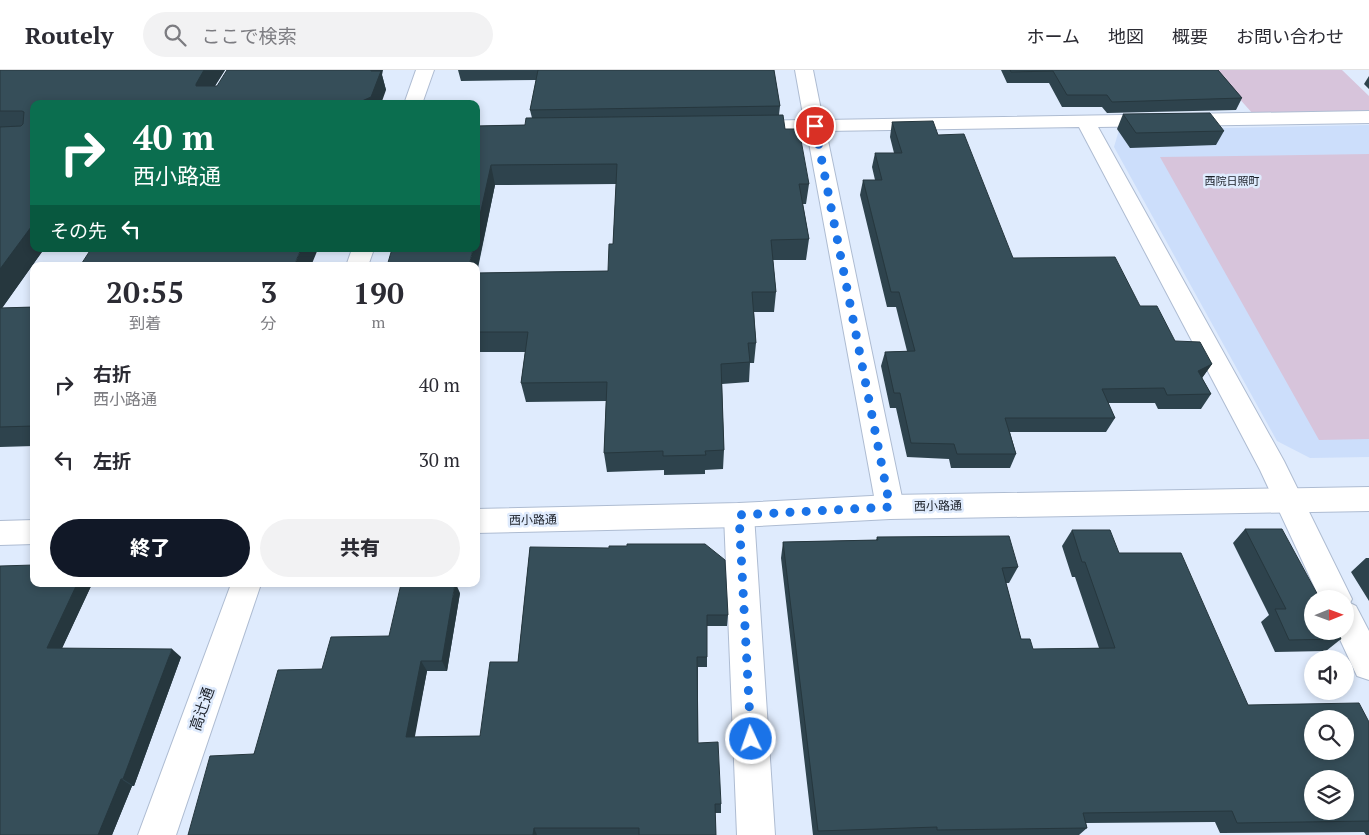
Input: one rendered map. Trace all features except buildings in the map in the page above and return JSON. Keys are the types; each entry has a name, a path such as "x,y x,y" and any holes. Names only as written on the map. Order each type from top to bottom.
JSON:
{"street":[{"path":"414,100 425,70"},
{"path":"804,70 890,507"},
{"path":"725,127 1369,117"},
{"path":"1086,121 1274,469 1332,590"},
{"name":"西小路通","path":"480,521 739,515 890,507 1369,499"},
{"path":"739,515 756,835"},
{"path":"0,533 30,532"},
{"name":"高辻通","path":"158,835 245,587"},
{"path":"1354,634 1369,665"}],"shaded area":[{"path":"1214,70 1342,70 1369,96 1369,112 1253,114"},
{"path":"1369,125 1369,457 1310,458 1277,441 1114,147 1119,130"},
{"path":"1369,154 1369,439 1319,440 1160,157"}],"district":[{"name":"西院日照町","path":"1232,181"}],"route":[{"path":"751,739 739,515 890,507 815,126"}]}
